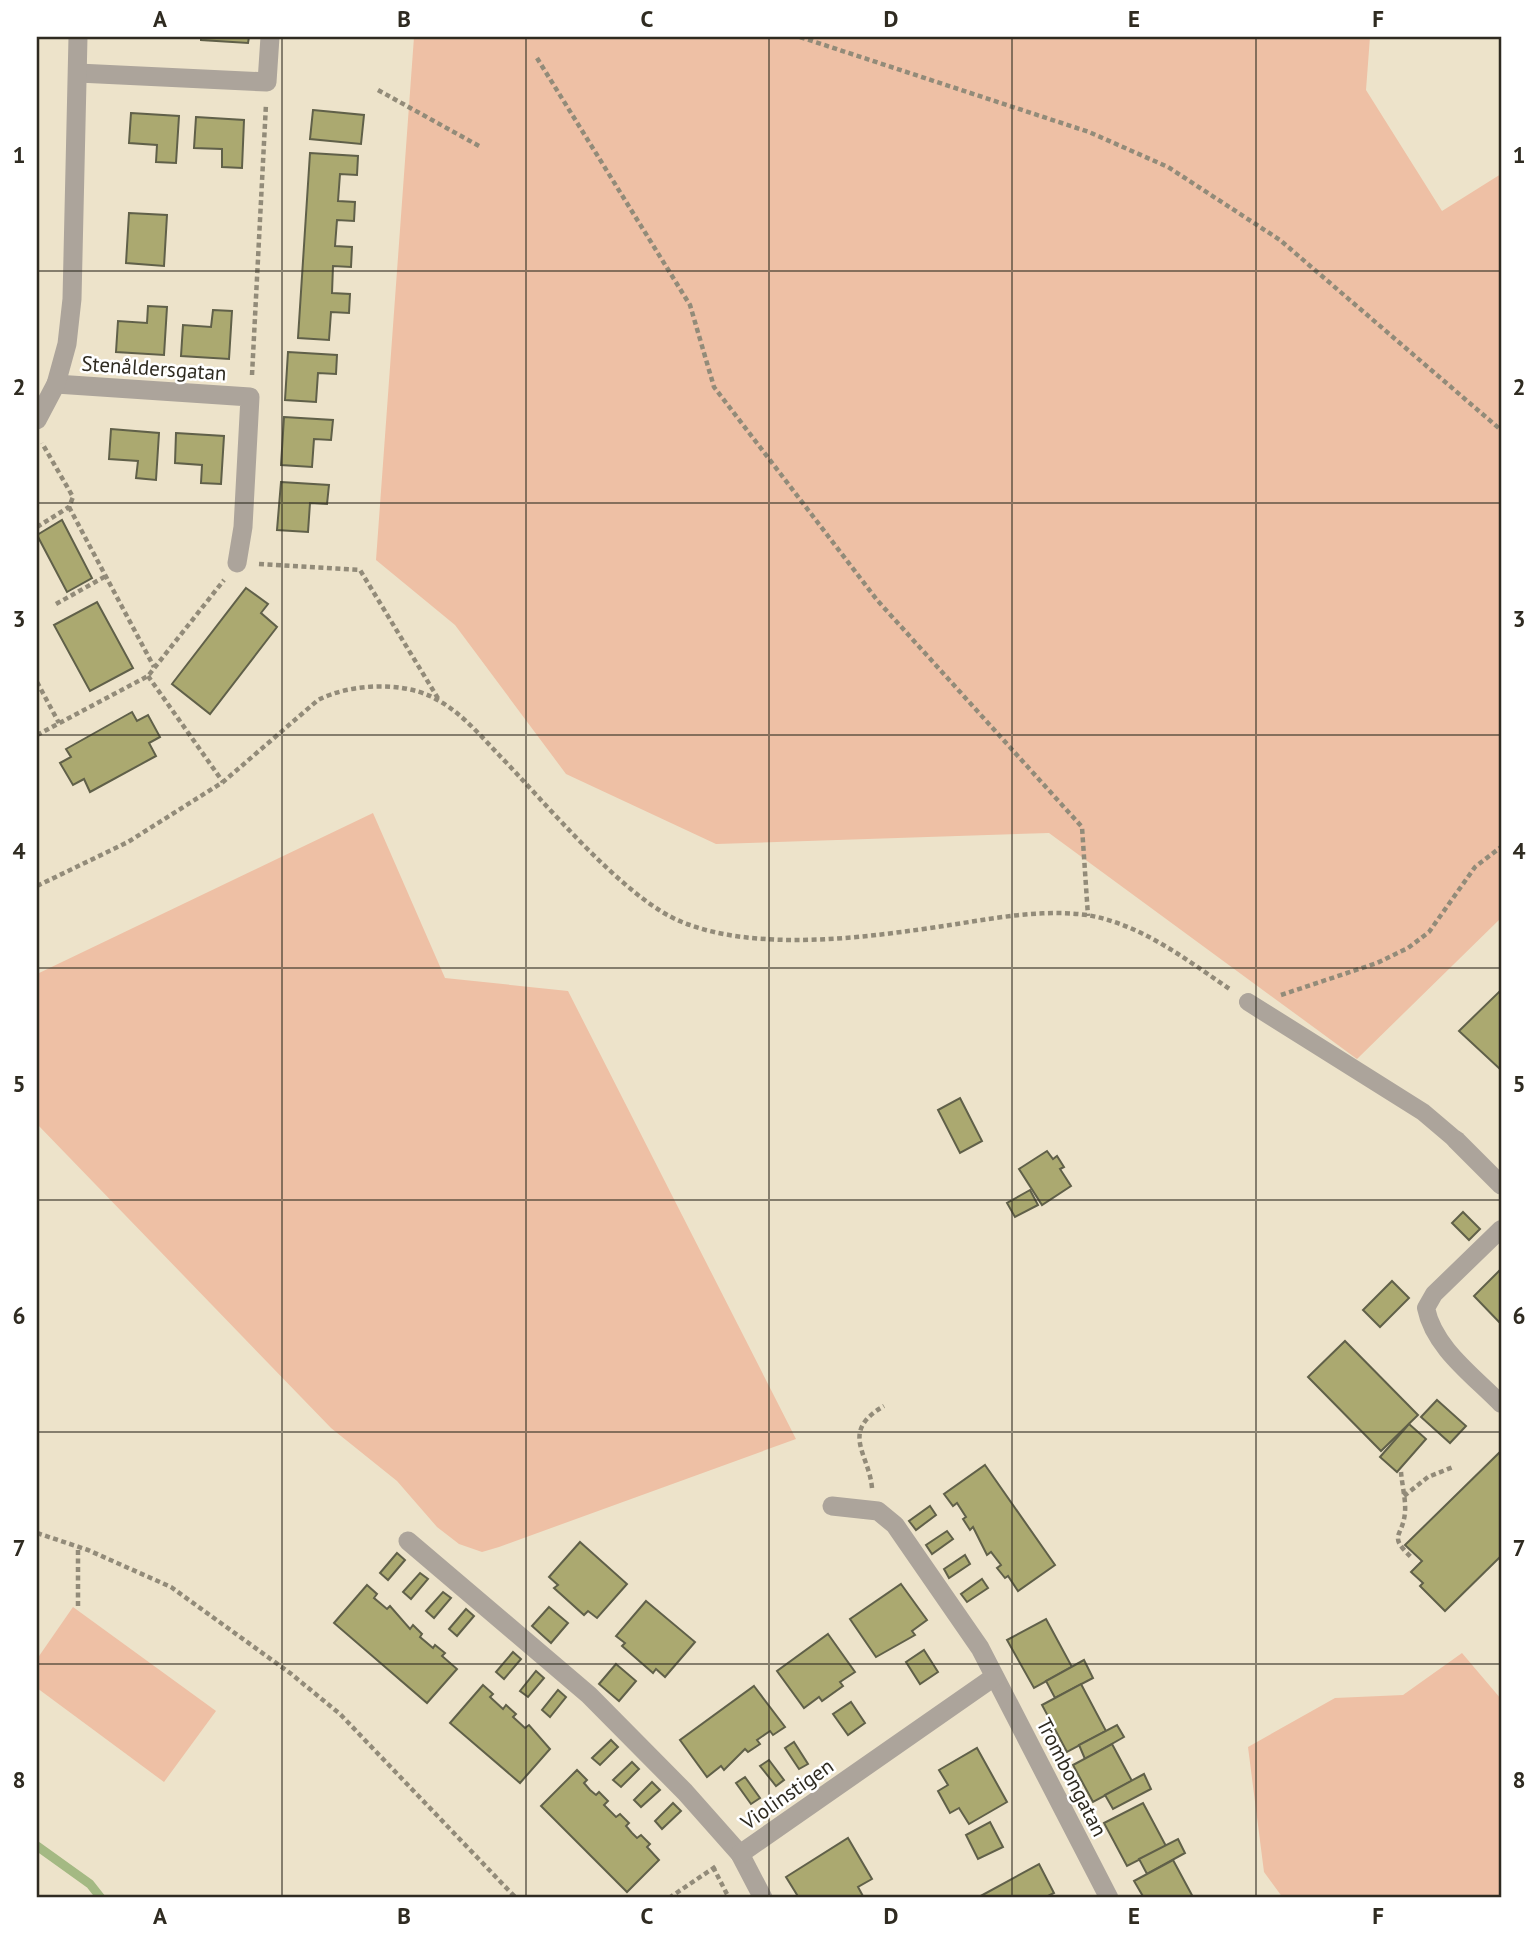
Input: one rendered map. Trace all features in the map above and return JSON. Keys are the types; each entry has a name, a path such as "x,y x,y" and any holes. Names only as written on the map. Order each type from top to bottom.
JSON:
{"street":[{"name":"Stenåldersgatan","path":"37,420 56,384 66,344 72,299 78,37"},
{"path":"78,73 267,82 270,37"},
{"name":"Stenåldersgatan","path":"56,384 250,397 243,527 237,563"},
{"path":"1456,1140 1501,1185"},
{"path":"832,1506 878,1511 895,1525 980,1648 995,1677"},
{"name":"Violinstigen","path":"408,1541 589,1695 685,1792 740,1854 995,1677"},
{"name":"Trombongatan","path":"995,1677 1109,1898"},
{"path":"740,1854 763,1898"}],"lane":[{"path":"1248,1002 1423,1112 1456,1140"},
{"path":"1501,1229 1434,1294 1426,1308 1429,1323 1440,1342 1501,1405"}],"path":[{"path":"801,37 1089,132 1168,167 1280,240 1501,430"},
{"path":"537,58 690,305 714,387 877,600 1083,827 1088,916"},
{"path":"250,397 267,82"},
{"path":"378,90 479,145"},
{"path":"37,441 44,444 73,497 69,507 37,527"},
{"path":"69,507 154,667"},
{"path":"37,735 148,676 237,563 360,570 440,701"},
{"path":"56,604 106,576"},
{"path":"148,676 223,782"},
{"path":"37,682 59,723"},
{"path":"37,886 128,842 223,782 305,709 335,692 391,688 428,695 461,715 636,892 682,922 747,936 804,939 884,935 1020,914 1088,916 1140,932 1248,1002 1298,992 1377,963 1408,947 1429,932 1475,866 1501,847"},
{"path":"868,1509 873,1494 872,1482 862,1459 861,1435 869,1414 884,1406"},
{"path":"1403,1497 1428,1477 1453,1467"},
{"path":"1401,1472 1405,1514 1396,1536 1399,1545 1411,1557"},
{"path":"37,1533 78,1547 171,1587 320,1697 340,1714 516,1898"},
{"path":"78,1547 78,1606"},
{"path":"669,1898 713,1867 740,1854"},
{"path":"713,1867 729,1898"}],"shaded area":[{"path":"414,37 1370,37 1366,90 1442,211 1501,174 1501,918 1357,1059 1049,833 716,844 566,774 455,625 376,560"},
{"path":"373,813 445,978 568,991 796,1439 499,1547 482,1552 459,1544 437,1527 397,1481 331,1428 37,1124 37,974"},
{"path":"73,1607 216,1711 164,1782 37,1688 37,1659"},
{"path":"1462,1653 1501,1699 1501,1898 1283,1898 1264,1872 1248,1747 1335,1698 1403,1695"}],"building":[{"path":"201,37 249,37 248,43 201,40"},
{"path":"313,110 364,115 361,144 310,139"},
{"path":"131,113 179,116 176,163 156,162 157,145 129,143"},
{"path":"196,117 244,120 242,168 222,167 222,149 194,148"},
{"path":"310,153 358,156 357,175 340,174 338,201 355,202 354,221 337,220 335,246 352,247 351,267 333,266 332,293 350,294 349,313 331,312 329,340 298,338"},
{"path":"129,213 167,215 164,266 126,263"},
{"path":"148,306 167,307 164,355 116,352 118,321 147,323"},
{"path":"213,310 232,311 229,359 181,356 183,325 211,327"},
{"path":"288,352 337,355 336,374 318,373 316,402 285,400"},
{"path":"284,417 333,420 331,440 314,439 312,467 281,465"},
{"path":"111,429 159,433 156,480 136,478 138,461 109,459"},
{"path":"176,433 224,436 221,484 201,483 202,465 175,463"},
{"path":"281,482 329,485 327,504 310,503 308,532 277,530"},
{"path":"62,520 92,578 67,592 37,535"},
{"path":"246,588 268,604 261,613 277,627 210,714 172,684"},
{"path":"97,602 133,668 90,691 54,625"},
{"path":"132,712 137,721 148,715 160,737 149,743 156,756 90,792 84,779 73,785 60,763 71,757 66,749"},
{"path":"1501,990 1501,1070 1459,1031"},
{"path":"960,1098 982,1141 960,1153 938,1110"},
{"path":"1047,1151 1053,1159 1057,1156 1064,1167 1060,1169 1071,1186 1042,1205 1019,1169"},
{"path":"1030,1190 1038,1205 1015,1217 1007,1203"},
{"path":"1463,1212 1480,1229 1469,1240 1452,1223"},
{"path":"1501,1269 1501,1324 1474,1296"},
{"path":"1392,1281 1409,1298 1380,1327 1363,1310"},
{"path":"1345,1341 1418,1415 1381,1451 1308,1377"},
{"path":"1437,1400 1466,1426 1450,1443 1421,1417"},
{"path":"1409,1424 1426,1439 1397,1472 1380,1457"},
{"path":"1501,1451 1501,1556 1445,1611 1420,1586 1423,1583 1411,1572 1422,1561 1405,1545"},
{"path":"985,1465 1055,1565 1018,1591 1008,1576 1005,1578 997,1568 1001,1565 991,1552 987,1555 973,1527 970,1530 963,1519 966,1517 957,1503 953,1506 944,1494"},
{"path":"930,1506 936,1515 916,1530 909,1521"},
{"path":"947,1531 953,1539 932,1554 926,1545"},
{"path":"580,1542 627,1584 597,1618 588,1611 584,1615 554,1588 558,1585 549,1577"},
{"path":"397,1553 405,1560 388,1580 380,1573"},
{"path":"965,1555 970,1564 949,1578 944,1569"},
{"path":"420,1573 428,1579 411,1599 403,1592"},
{"path":"982,1579 988,1588 967,1602 961,1594"},
{"path":"901,1584 927,1620 912,1631 915,1635 876,1657 850,1619"},
{"path":"367,1585 377,1594 374,1598 387,1609 390,1606 410,1629 413,1625 422,1634 420,1637 433,1648 435,1645 445,1653 442,1656 457,1669 427,1703 334,1623"},
{"path":"443,1592 451,1598 434,1618 426,1611"},
{"path":"646,1601 695,1642 665,1677 656,1669 653,1673 622,1646 625,1643 616,1636"},
{"path":"549,1607 568,1623 551,1643 532,1626"},
{"path":"466,1609 474,1616 457,1636 449,1629"},
{"path":"1046,1619 1072,1667 1034,1688 1007,1640"},
{"path":"828,1634 855,1672 840,1682 843,1686 822,1701 819,1697 804,1708 777,1671"},
{"path":"924,1650 938,1672 920,1684 906,1662"},
{"path":"513,1652 521,1659 504,1679 496,1672"},
{"path":"1084,1660 1093,1678 1055,1698 1046,1681"},
{"path":"616,1664 636,1681 619,1701 599,1684"},
{"path":"536,1671 544,1678 528,1697 520,1691"},
{"path":"1081,1684 1106,1731 1067,1752 1042,1705"},
{"path":"483,1685 493,1694 490,1697 503,1709 506,1705 516,1714 513,1717 525,1728 529,1725 550,1749 520,1783 450,1723"},
{"path":"754,1686 785,1727 773,1735 770,1731 757,1740 760,1744 748,1752 745,1749 724,1770 721,1766 707,1777 680,1740"},
{"path":"558,1690 566,1697 550,1717 542,1710"},
{"path":"851,1702 865,1723 848,1735 833,1714"},
{"path":"1117,1725 1124,1737 1085,1759 1079,1745"},
{"path":"611,1740 618,1747 600,1765 592,1758"},
{"path":"794,1742 808,1764 799,1769 785,1748"},
{"path":"1112,1744 1132,1781 1093,1802 1073,1765"},
{"path":"977,1748 1007,1802 969,1824 959,1808 950,1813 938,1791 948,1785 939,1770"},
{"path":"769,1760 784,1780 776,1786 760,1766"},
{"path":"632,1762 639,1769 621,1787 613,1780"},
{"path":"577,1770 587,1780 584,1783 590,1790 596,1795 599,1792 608,1801 604,1805 616,1817 620,1814 629,1823 626,1826 637,1838 641,1835 650,1844 647,1847 659,1860 627,1892 541,1806"},
{"path":"1144,1774 1151,1789 1113,1809 1105,1795"},
{"path":"745,1777 760,1798 751,1804 736,1783"},
{"path":"652,1782 660,1790 641,1807 634,1800"},
{"path":"673,1803 681,1811 662,1829 655,1821"},
{"path":"1143,1803 1166,1846 1127,1866 1104,1823"},
{"path":"990,1822 1003,1847 978,1859 966,1835"},
{"path":"848,1838 872,1879 858,1887 864,1898 799,1898 786,1877"},
{"path":"1178,1839 1185,1853 1147,1874 1139,1859"},
{"path":"1173,1860 1193,1897 1144,1898 1134,1881"},
{"path":"1039,1864 1054,1893 1044,1898 977,1898"}],"waterway":[{"path":"37,1846 90,1884 101,1898"}]}
